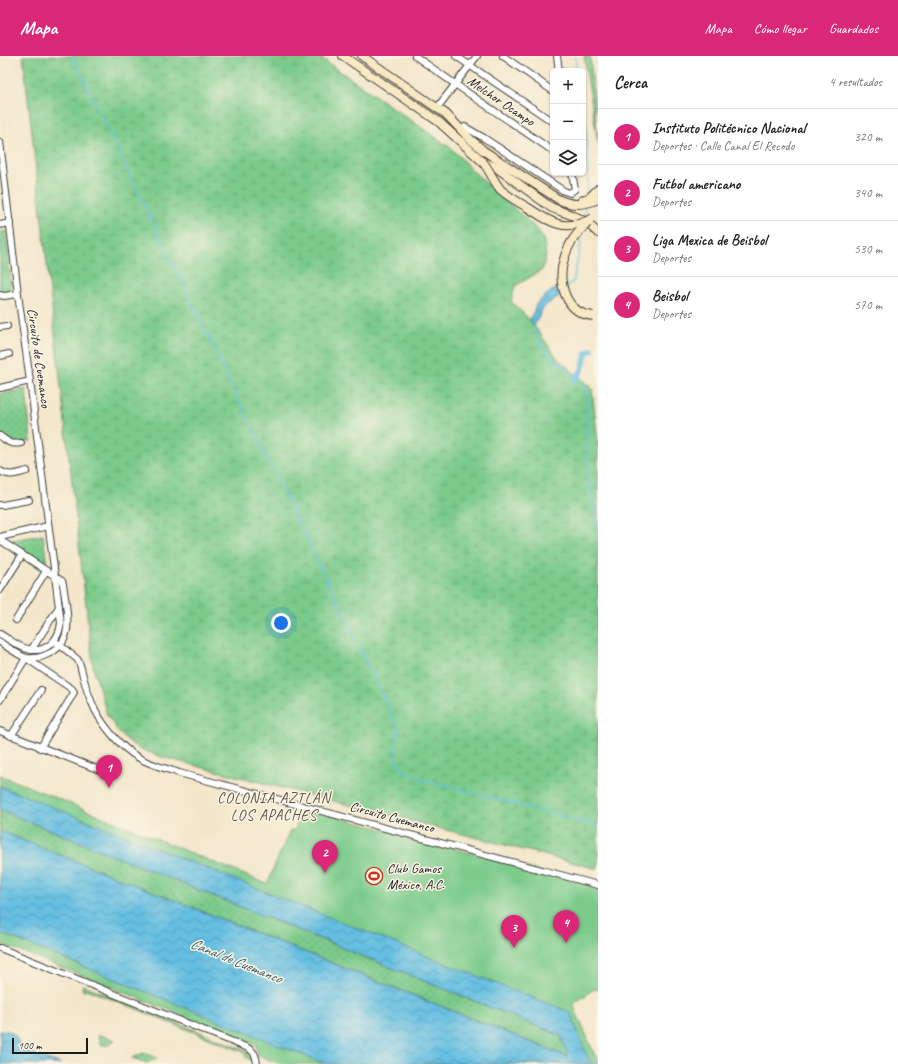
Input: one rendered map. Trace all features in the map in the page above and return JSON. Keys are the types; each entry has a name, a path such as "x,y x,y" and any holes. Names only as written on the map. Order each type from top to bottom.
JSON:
{"main road":[{"path":"343,56 439,122 482,160 501,190 549,221 571,225 584,223 596,216"},
{"path":"362,56 455,120 484,151 562,202 579,204 598,199"},
{"path":"464,129 557,195 566,199 577,201 583,200 590,197 598,188"},
{"path":"482,160 497,168 549,206 580,219 598,233"},
{"path":"596,216 580,230 570,246 564,258 562,282 566,295 573,307 578,312 586,315 598,316"}],"street":[{"name":"Melchor Ocampo","path":"416,56 550,149"},
{"path":"456,56 550,120"},
{"path":"437,108 477,56"},
{"path":"503,56 550,89"},
{"path":"557,56 559,68"},
{"path":"464,129 484,138 567,193 570,193 574,189 572,176"},
{"name":"Circuito de Cuemanco","path":"0,142 18,294 59,607 60,628 55,641"},
{"path":"0,225 10,223"},
{"path":"0,295 4,296 18,294"},
{"path":"0,356 9,354"},
{"path":"0,388 30,381"},
{"path":"0,436 10,443 21,443"},
{"path":"0,471 8,475 27,472"},
{"path":"0,504 2,505 30,500"},
{"path":"0,539 48,526"},
{"path":"0,539 55,576"},
{"path":"0,590 22,555"},
{"path":"16,620 46,571"},
{"name":"Circuito de Cuemanco","path":"55,576 63,584 68,621 66,635 61,646"},
{"path":"31,650 59,607"},
{"path":"0,634 31,650 41,649 55,641"},
{"name":"Circuito Cuemanco","path":"55,641 80,663 86,688 92,704 96,713 110,732 128,751 149,763 179,773 598,885"},
{"path":"0,642 72,689 74,692 40,748"},
{"path":"26,658 50,654 61,646"},
{"path":"0,700 26,658"},
{"path":"11,736 41,690"},
{"path":"0,731 102,772"},
{"path":"0,948 248,1048 253,1051 257,1064"}],"green space":[{"path":"23,56 318,56 451,148 473,171 538,230 544,241 546,256 542,270 515,286 511,301 530,320 558,359 592,388 598,444 598,869 162,757 137,748 119,733 107,715 93,667"},
{"path":"584,56 590,56 598,143 586,68"},
{"path":"6,231 12,292 1,294 0,232"},
{"path":"26,389 31,441 12,444 0,436 0,394"},
{"path":"43,535 48,574 0,542"},
{"path":"0,775 267,884 289,832 295,829 303,808 598,887 598,990 594,989 573,1004 595,1056 598,1058 598,1064 280,1064 258,1056 256,1045 0,943"},
{"path":"0,810 561,1036 569,1057 0,831"},
{"path":"83,985 250,1052 253,1059 252,1060 245,1057 246,1053 86,989 83,991"},
{"path":"100,1035 115,1040 106,1046 101,1044 98,1036"},
{"path":"143,1053 157,1058 147,1063 132,1058"}],"water":[{"path":"562,284 565,292 546,305 534,326 530,320 537,303"},
{"name":"Canal de Cuemanco","path":"0,786 570,1012 589,1060 596,1064 325,1064 0,933 0,831 568,1057 561,1036 0,810"},
{"path":"0,1031 8,1031 15,1035 23,1050 61,1064 0,1064"}],"waterway":[{"path":"72,56 398,727 396,760 407,774 425,780 598,826"},
{"path":"575,56 577,68"},
{"path":"586,123 588,184 586,195"},
{"path":"584,216 585,206"},
{"path":"566,286 573,282 582,234"},
{"path":"535,326 534,329 541,345 551,358 563,365 584,388 588,400 586,416 588,473 598,531"},
{"path":"575,379 582,370 587,352 592,350"}],"place":[{"name":"Instituto Politécnico Nacional","path":"109,788"},
{"name":"Futbol americano","path":"325,873"},
{"name":"Club Gamos México, A.C.","path":"374,876"},
{"name":"Beisbol","path":"566,943"},
{"name":"Liga Mexica de Beisbol","path":"514,948"}],"district":[{"name":"COLONIA AZTLÁN LOS APACHES","path":"274,806"}]}
